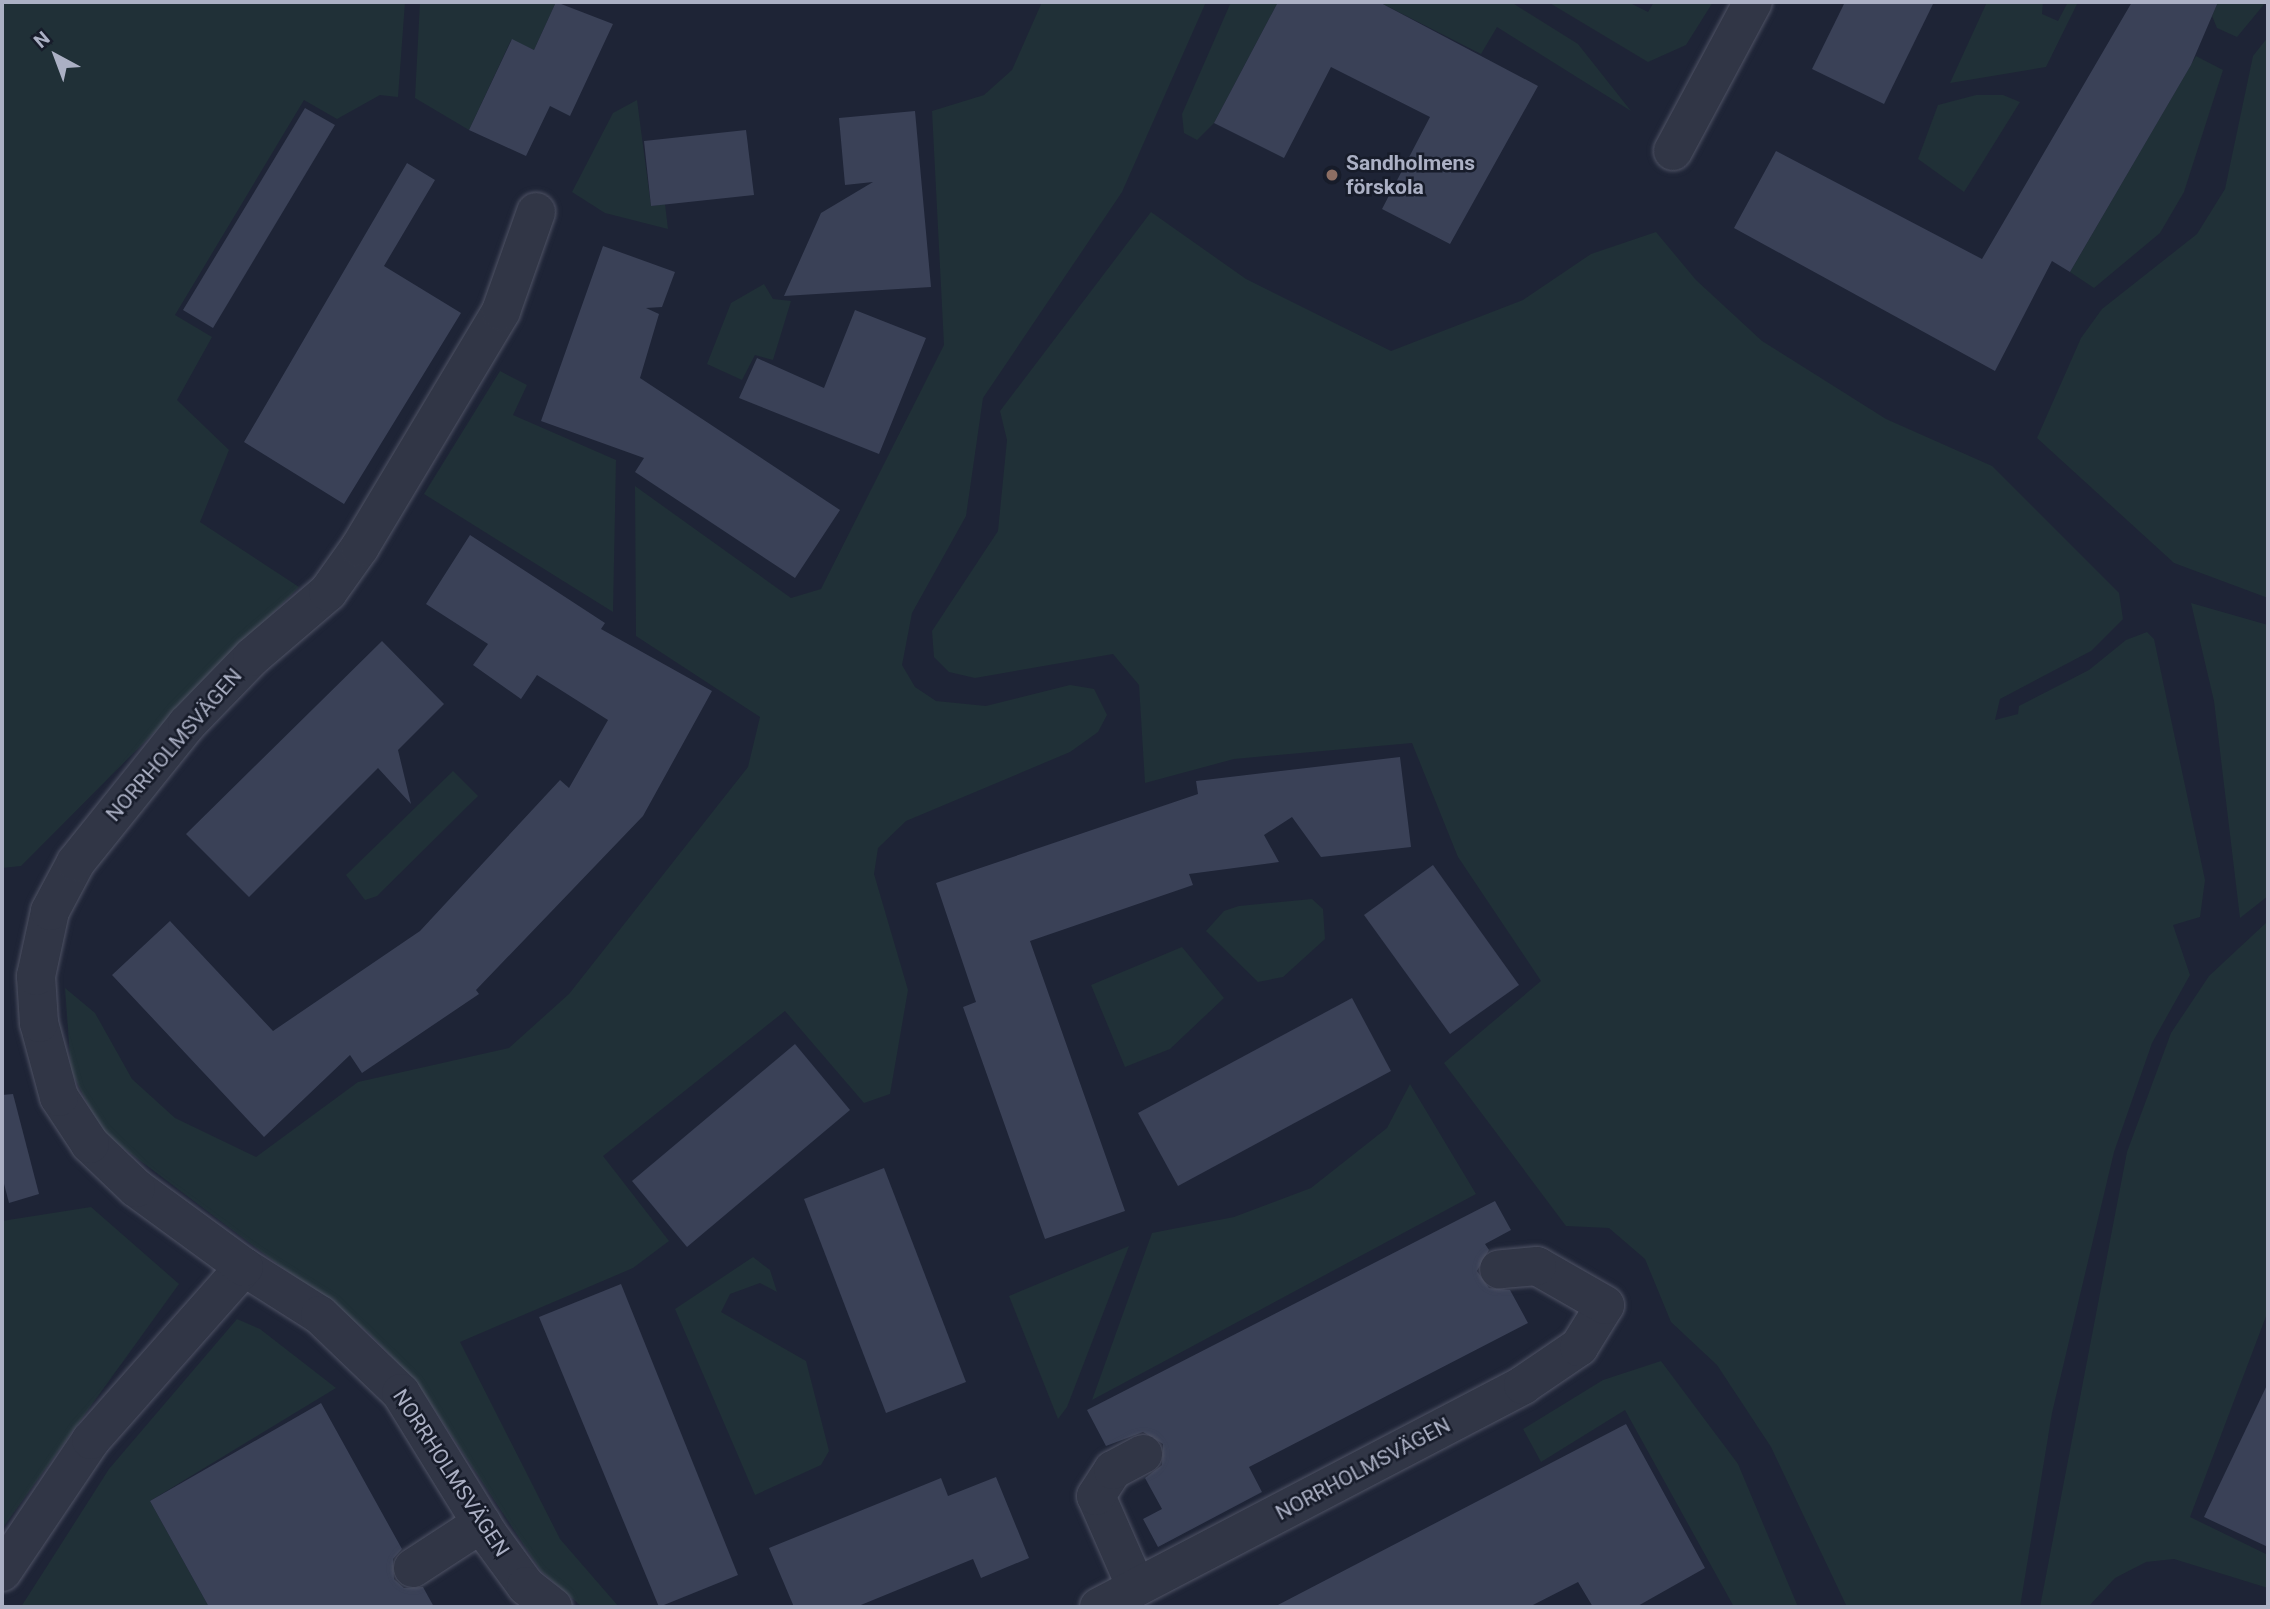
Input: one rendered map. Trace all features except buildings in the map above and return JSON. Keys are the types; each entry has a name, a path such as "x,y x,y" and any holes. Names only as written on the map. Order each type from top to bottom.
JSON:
{"street":[{"path":"1673,151 1753,2"},
{"name":"NORRHOLMSVÄGEN","path":"536,212 501,311 360,547 328,592 252,657 119,807 76,862 41,937 39,1023 59,1097 89,1144 136,1188 244,1267 309,1307 377,1367 401,1392 482,1523 526,1586 552,1607"},
{"name":"NORRHOLMSVÄGEN","path":"1099,1607 1523,1385 1579,1348 1605,1306 1537,1266 1499,1269"},
{"path":"2,1572 91,1440 244,1267"},
{"path":"1136,1587 1096,1496 1113,1470 1143,1454"},
{"path":"413,1568 482,1523"}],"shaded area":[{"path":"2,2 405,2 398,97 380,95 337,119 304,100 175,315 212,337 177,400 229,450 200,522 299,587 21,866 2,868"},
{"path":"420,2 556,2 534,50 511,40 469,130 415,98"},
{"path":"1042,2 1206,2 1122,192 983,398 966,516 912,613 902,665 915,687 936,701 986,706 1070,685 1094,689 1107,715 1098,732 1070,752 906,821 878,848 874,874 908,990 890,1094 864,1103 785,1011 603,1156 669,1241 633,1268 460,1342 560,1539 619,1607 582,1607 541,1571 417,1383 368,1332 102,1132 71,1071 65,988 95,1013 132,1079 175,1118 256,1157 358,1082 509,1048 569,994 748,767 760,717 636,636 635,486 791,598 821,589 944,345 932,111 984,95 1012,70"},
{"path":"1231,2 1278,2 1214,123 1197,140 1184,133 1182,114"},
{"path":"1379,2 1511,2 1578,44 1631,111 1497,27 1481,54"},
{"path":"1548,2 1628,2 1648,12 1654,2 1713,2 1686,45 1648,62"},
{"path":"1987,2 2043,2 2042,14 2058,21 2068,2 2078,2 2046,67 1950,83"},
{"path":"2218,2 2266,2 2237,37 2217,28 2212,16"},
{"path":"2268,37 2268,598 2174,563 2037,438 2081,338 2102,309 2197,234 2225,189 2253,56"},
{"path":"2196,56 2223,70 2184,192 2160,233 2094,288 2070,272"},
{"path":"1976,95 2003,95 2020,102 1964,192 1918,159 1938,105"},
{"path":"637,100 651,206 665,204 668,229 605,213 572,192 613,113"},
{"path":"1151,212 1246,279 1391,351 1523,300 1591,254 1656,232 1696,280 1762,341 1886,419 1992,466 2119,593 2123,619 2091,651 2000,699 1995,720 2018,714 2019,706 2089,670 2126,640 2147,632 2154,639 2205,880 2200,917 2173,925 2190,975 2152,1043 2114,1152 2052,1413 2020,1607 1847,1607 1771,1447 1717,1365 1671,1322 1645,1259 1609,1228 1566,1226 1444,1063 1541,981 1458,857 1412,743 1234,759 1145,783 1139,685 1113,654 975,678 949,672 934,657 932,631 998,531 1007,440 1000,411"},
{"path":"764,284 773,299 791,301 773,360 755,355 742,380 707,364 731,303"},
{"path":"500,371 527,385 513,415 616,460 613,612 424,494"},
{"path":"2191,603 2268,625 2268,896 2240,918 2214,701"},
{"path":"453,771 478,796 377,896 365,900 346,875"},
{"path":"1312,899 1323,909 1325,939 1283,977 1258,982 1206,931 1224,911 1239,906"},
{"path":"2268,921 2268,1311 2190,1517 2268,1555 2268,1588 2174,1559 2146,1562 2115,1578 2088,1607 2040,1607 2127,1152 2171,1033 2209,976"},
{"path":"1182,947 1224,998 1170,1049 1125,1067 1091,985"},
{"path":"1410,1084 1476,1194 1092,1400 1152,1233 1234,1217 1311,1188 1387,1128"},
{"path":"91,1207 179,1284 2,1529 2,1221"},
{"path":"1129,1246 1067,1407 1058,1419 1009,1296"},
{"path":"753,1257 770,1270 777,1292 760,1283 730,1294 721,1312 806,1361 829,1451 821,1465 755,1495 675,1309"},
{"path":"237,1319 260,1329 336,1388 150,1501 209,1607 21,1607 109,1469"},
{"path":"1661,1361 1738,1464 1798,1607 1734,1607 1625,1410 1541,1462 1523,1429 1603,1380"}],"place":[{"name":"Sandholmens förskola","path":"1332,175"}]}
